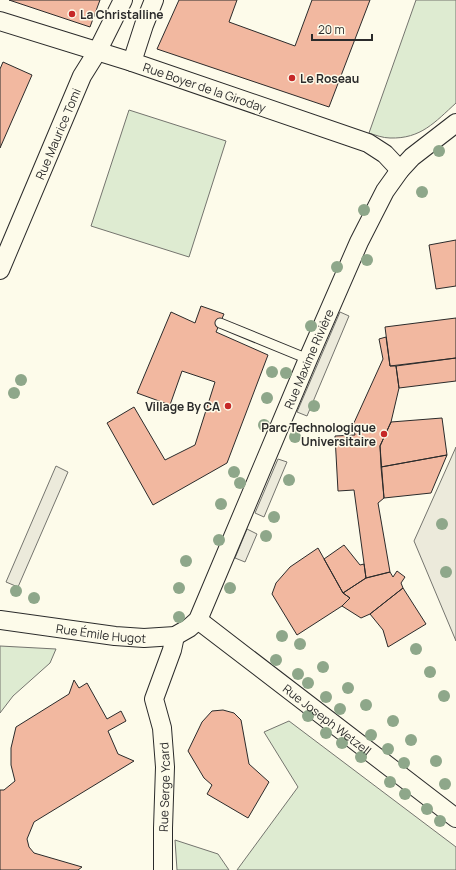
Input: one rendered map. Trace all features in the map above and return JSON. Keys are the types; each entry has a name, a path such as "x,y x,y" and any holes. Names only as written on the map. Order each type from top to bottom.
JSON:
{"street":[{"name":"Rue Maurice Tomi","path":"0,270 82,76 97,52 123,0"},
{"path":"132,62 154,0"},
{"name":"Rue Boyer de la Giroday","path":"0,21 132,62 368,143 385,154 400,170"},
{"name":"Rue Maxime Rivière","path":"198,620 359,242 385,191 400,170 412,157 456,123"},
{"name":"Rue Émile Hugot","path":"0,620 115,636 144,638 175,636 189,628 198,620"},
{"name":"Rue Joseph Wetzell","path":"198,620 456,818"},
{"name":"Rue Serge Ycard","path":"163,870 165,767 162,728 154,699 172,650 175,636"}],"lane":[{"path":"220,323 308,359"}],"green space":[{"path":"416,0 456,0 456,103 434,123 410,136 401,138 387,138 369,133"},
{"path":"129,110 226,141 189,257 91,226"},
{"path":"0,646 56,649 50,663 13,696 0,713"},
{"path":"289,721 456,847 456,870 237,870 298,787 264,732"},
{"path":"175,840 218,854 229,870 177,870"}],"shaded area":[{"path":"340,312 349,316 307,416 297,412"},
{"path":"456,447 456,641 414,541"},
{"path":"278,459 287,462 264,517 255,513"},
{"path":"56,466 68,472 18,587 6,582"},
{"path":"247,529 257,534 245,562 235,558"}],"building":[{"name":"La Christalline","path":"9,0 100,0 90,27"},
{"name":"Le Roseau","path":"179,0 237,0 229,22 295,46 312,0 370,0 329,107 157,49"},
{"path":"3,62 32,75 0,148 0,69"},
{"path":"456,240 456,286 436,289 429,245"},
{"name":"Village By CA","path":"201,306 224,314 216,332 268,355 227,463 153,505 107,423 134,407 165,460 195,445 215,382 182,371 170,405 137,393 171,312 195,323"},
{"path":"456,318 456,358 390,366 385,327"},
{"path":"386,337 390,366 396,366 399,388 391,422 380,446 384,498 378,503 390,572 366,578 354,490 338,491 335,436 355,435 353,425 383,359 379,339"},
{"path":"456,358 456,381 399,388 396,366"},
{"path":"442,418 447,455 381,467 380,446 391,422"},
{"path":"447,455 431,493 384,498 381,467"},
{"path":"344,545 360,565 364,564 366,578 343,593 324,559"},
{"path":"318,548 343,593 350,598 342,606 297,635 272,594 276,583 290,567"},
{"path":"397,571 405,577 401,583 403,588 370,614 361,618 342,606 350,598 343,593 366,578 390,572 393,577"},
{"path":"403,588 426,624 388,647 383,630 370,614"},
{"path":"74,680 79,688 87,683 107,719 121,711 126,721 108,731 118,754 134,761 34,822 27,839 29,847 34,853 82,867 78,870 0,870 0,790 4,790 15,781 11,765 11,748 16,727 69,694"},
{"path":"223,710 234,713 241,720 249,764 269,782 248,818 207,794 212,785 204,778 188,751 202,722 212,711"}],"place":[{"name":"La Christalline","path":"72,14"},
{"name":"Le Roseau","path":"292,78"},
{"name":"Village By CA","path":"228,406"},
{"name":"Parc Technologique Universitaire","path":"384,434"}]}
